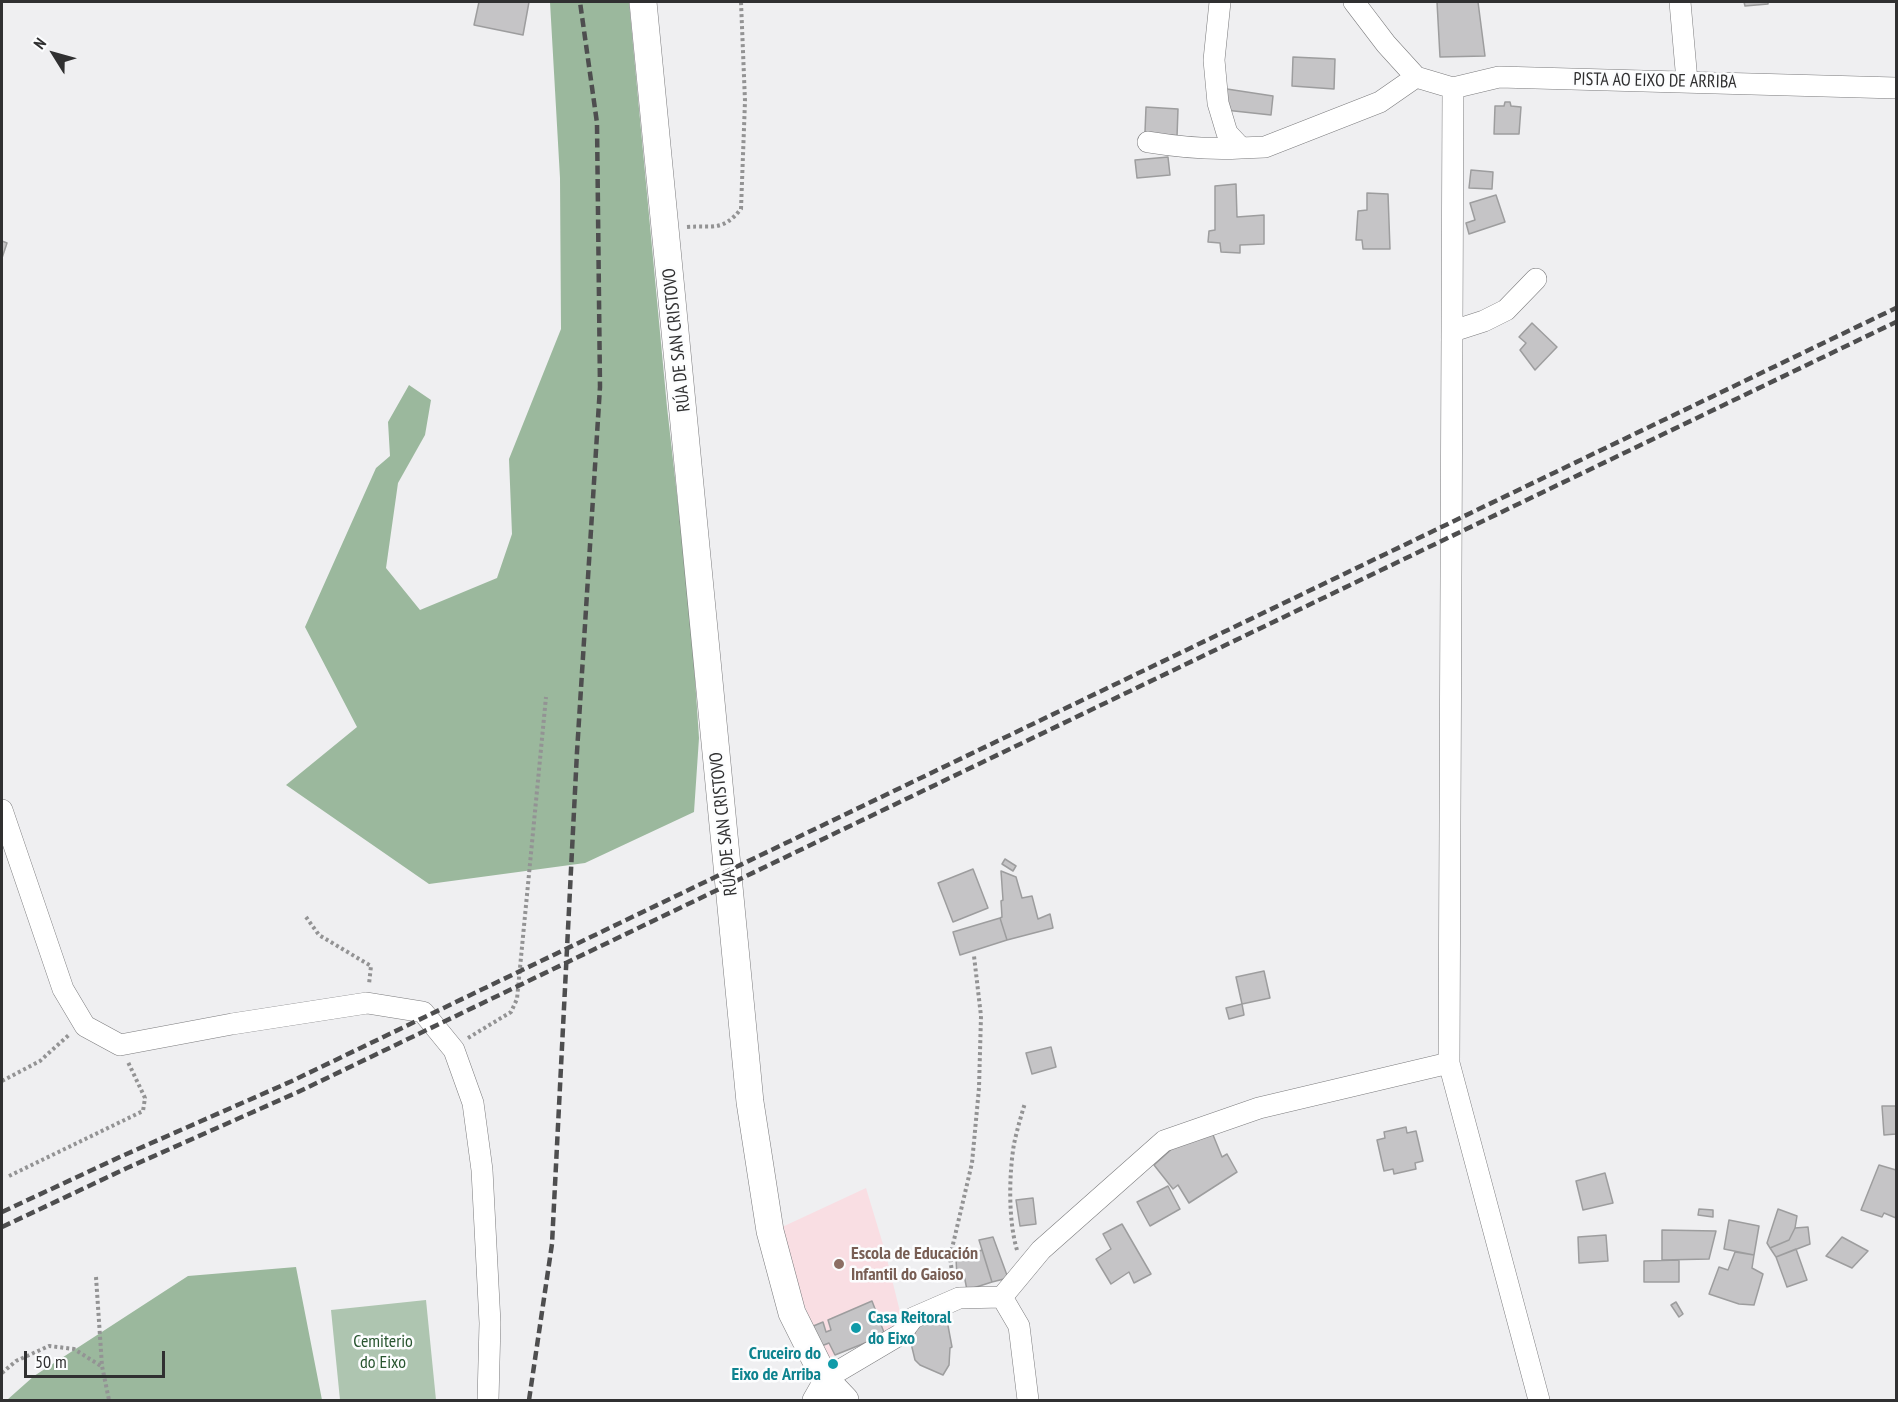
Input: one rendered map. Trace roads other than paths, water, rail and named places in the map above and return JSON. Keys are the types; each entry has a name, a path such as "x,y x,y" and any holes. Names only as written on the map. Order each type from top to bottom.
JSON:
{"street":[{"name":"RÚA DE SAN CRISTOVO","path":"643,2 750,1102 770,1231 792,1313 819,1390 845,1401"},
{"path":"1221,2 1214,60 1218,103 1227,133 1241,148"},
{"path":"1354,2 1386,44 1416,76 1453,88 1449,1064 1539,1401"},
{"path":"1680,2 1687,81"},
{"path":"1148,142 1217,150 1265,147 1380,102 1416,76"},
{"name":"PISTA AO EIXO DE ARRIBA","path":"1453,88 1499,77 1896,88"},
{"path":"1453,331 1484,321 1506,310 1536,279"},
{"path":"2,810 63,989 85,1026 120,1046 232,1024 367,1003 423,1012 454,1050 473,1103 482,1170 490,1323 488,1401"},
{"path":"2,872 23,874"},
{"path":"1002,1297 1041,1250 1164,1141 1259,1108 1422,1068 1449,1064"},
{"path":"819,1390 901,1334 912,1318 959,1298 1002,1297"},
{"path":"1002,1297 1018,1326 1028,1401"}],"railway":[{"path":"529,1400 552,1244 577,752 600,387 597,123 580,2"},
{"path":"2,1212 292,1081 1896,308"},
{"path":"2,1227 127,1168 298,1092 1896,322"}],"place":[{"name":"Escola de Educación Infantil do Gaioso","path":"839,1264"},
{"name":"Casa Reitoral do Eixo","path":"856,1328"},
{"name":"Cruceiro do Eixo de Arriba","path":"833,1364"}],"park label":[{"name":"Cemiterio do Eixo","path":"383,1352"}]}
